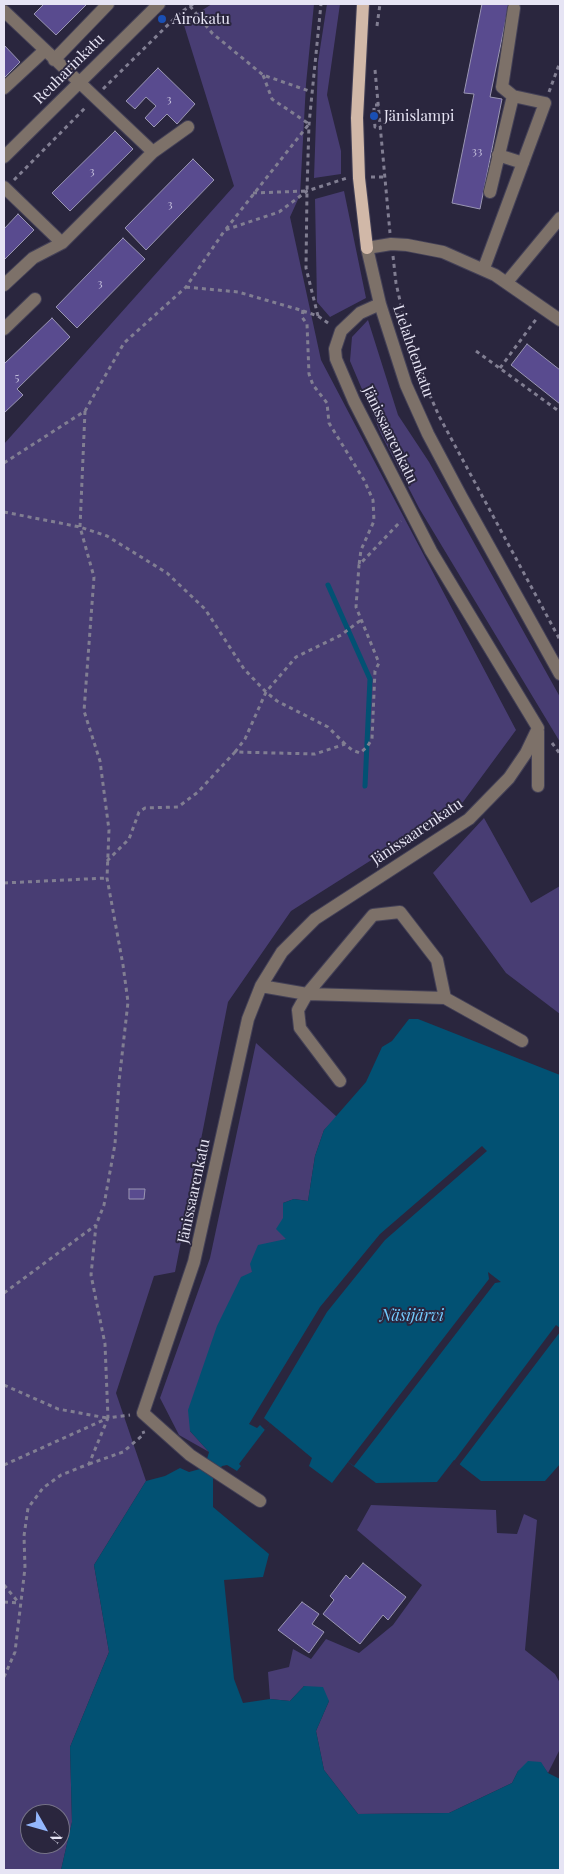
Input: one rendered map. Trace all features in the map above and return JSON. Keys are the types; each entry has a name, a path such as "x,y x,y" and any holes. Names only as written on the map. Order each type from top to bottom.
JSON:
{"main road":[{"name":"Lielahdenkatu","path":"363,4 357,118 359,178 367,248"}],"street":[{"path":"54,60 108,4"},
{"name":"Reuharinkatu","path":"4,157 159,4"},
{"path":"484,268 545,103 512,96 502,87 514,8"},
{"path":"4,11 44,51 78,83 96,96 153,152"},
{"path":"4,88 44,51"},
{"path":"490,192 512,96"},
{"path":"4,285 33,258 62,243 153,152 188,127"},
{"path":"498,155 523,163"},
{"path":"4,187 62,243"},
{"path":"507,282 560,218"},
{"path":"367,248 392,244 431,248 484,268 560,320"},
{"name":"Lielahdenkatu","path":"367,248 380,304 406,385 428,434 560,674"},
{"path":"4,329 35,299"},
{"path":"341,331 360,313 380,304"},
{"name":"Jänissaarenkatu","path":"143,1414 194,1262 248,1019 261,986 282,952 315,919 469,819 509,778 526,753 538,728 409,511 354,401 336,359 335,349 341,331"},
{"path":"538,728 538,786"},
{"path":"340,1081 300,1028 298,1010 307,994 373,915 400,912 437,960 445,998"},
{"path":"261,986 307,994 445,998 522,1041"},
{"path":"143,1414 190,1456 260,1501"}],"path":[{"path":"318,316 306,268 306,192 309,124 321,4"},
{"path":"377,30 380,4"},
{"path":"190,6 212,33 263,75 312,92"},
{"path":"374,64 381,127 383,177 401,307 421,375 444,425 560,640"},
{"path":"263,75 272,99 309,124"},
{"path":"4,463 84,410 124,343 186,287 252,193 309,124"},
{"path":"225,230 279,212 306,192 345,178"},
{"path":"252,193 306,192"},
{"path":"186,287 238,292 303,310 318,316 341,331"},
{"path":"4,512 80,527 107,536 167,573 205,609 244,669 266,692 277,701 328,727 352,750 360,753 372,739 375,672 378,663 356,607 361,550 374,521 373,500 364,480 329,423 327,403 313,385 309,374 307,324 302,317 303,310"},
{"path":"500,368 537,318"},
{"path":"476,351 560,412"},
{"path":"84,410 80,527 94,577 84,711 100,760 109,830 106,878 124,965 128,1002 119,1082 115,1144 104,1205 96,1225 91,1275 105,1344 108,1418 89,1464"},
{"path":"359,565 409,511"},
{"path":"107,861 130,838 139,812 145,808 178,807 198,792 245,740 266,692 296,657 341,635 361,620"},
{"path":"235,752 315,754 345,744"},
{"path":"4,883 106,878"},
{"path":"4,1292 96,1225"},
{"path":"4,1385 58,1409 108,1418 143,1414 144,1434 123,1452 61,1475 43,1488 28,1508 24,1536 25,1568 15,1652 4,1678"},
{"path":"4,1465 108,1418"},
{"path":"4,1585 20,1603"},
{"path":"4,1602 20,1603"}],"shaded area":[{"path":"212,4 314,4 306,84 300,195 290,217 321,360 516,730 463,802 291,911 228,1002 175,1272 154,1276 116,1393 146,1481 94,1565 109,1652 70,1747 72,1822 70,1831 70,1804 20,1804 20,1854 65,1854 61,1870 4,1870 4,444 234,186 183,22"},
{"path":"327,4 340,4 327,95 341,151 341,174 314,178 318,62"},
{"path":"344,191 366,298 330,317 317,302 315,199"},
{"path":"368,320 398,415 429,462 560,697 560,742 419,508 381,434 350,361 352,337"},
{"path":"484,818 531,903 560,886 560,1014 506,973 433,873"},
{"path":"256,1043 337,1117 324,1130 315,1156 308,1201 294,1199 283,1203 286,1239 252,1272 190,1431 209,1452 179,1435 160,1398 210,1258"},
{"path":"371,1505 496,1510 497,1533 517,1534 524,1514 537,1520 525,1650 555,1674 560,1683 560,1749 548,1773 540,1762 518,1771 512,1783 449,1813 358,1814 324,1770 316,1731 329,1701 304,1686 290,1701 270,1699 268,1672 289,1667 293,1649 311,1659 326,1639 359,1653 393,1625 422,1585 357,1530"}],"water":[{"name":"Näsijärvi","path":"409,1019 418,1019 560,1075 560,1464 545,1481 481,1481 454,1460 437,1482 376,1483 348,1462 332,1483 309,1466 312,1458 270,1423 239,1464 241,1466 237,1471 227,1465 222,1466 213,1478 213,1507 269,1554 263,1577 224,1580 234,1679 243,1703 270,1699 290,1701 304,1686 323,1687 329,1701 316,1731 324,1770 358,1814 449,1813 512,1783 518,1771 528,1761 541,1762 548,1773 560,1779 560,1870 61,1870 65,1854 70,1854 72,1822 70,1747 109,1652 94,1565 146,1481 165,1476 180,1468 189,1472 200,1469 207,1459 209,1452 190,1431 188,1410 217,1326 241,1277 252,1272 250,1264 258,1245 286,1239 276,1229 283,1218 283,1203 294,1199 308,1201 315,1156 324,1130 366,1082 382,1047 392,1041"}],"pier":[{"path":"482,1146 487,1151 385,1240 327,1312 264,1418 270,1423 265,1430 260,1425 257,1428 249,1424 320,1307 380,1234"},
{"path":"488,1272 501,1282 495,1283 354,1466 348,1462 489,1279"},
{"path":"556,1325 560,1328 560,1332 459,1465 454,1461"}],"building":[{"path":"44,4 87,4 56,35 34,14"},
{"path":"482,4 509,4 490,97 502,99 480,209 452,203 474,94 464,93"},
{"path":"4,45 20,62 4,78"},
{"path":"158,68 195,104 177,124 167,114 154,127 145,118 156,106 146,97 135,109 126,101"},
{"path":"115,131 133,149 70,211 52,193"},
{"path":"193,159 214,180 146,250 125,228"},
{"path":"18,214 34,230 4,260 4,229"},
{"path":"123,238 145,259 77,328 56,307"},
{"path":"52,318 70,337 17,389 23,395 4,413 4,364"},
{"path":"527,344 560,370 560,404 511,365"},
{"path":"129,1189 145,1189 144,1199 129,1199"},
{"path":"363,1563 406,1597 388,1620 383,1615 360,1644 323,1614 334,1600 330,1596 346,1575 350,1579"},
{"path":"302,1602 319,1614 312,1624 324,1632 309,1653 278,1630"}],"waterway":[{"path":"328,585 370,679 365,786"}],"place":[{"name":"Airokatu","path":"162,19"},
{"name":"Jänislampi","path":"374,116"}]}
